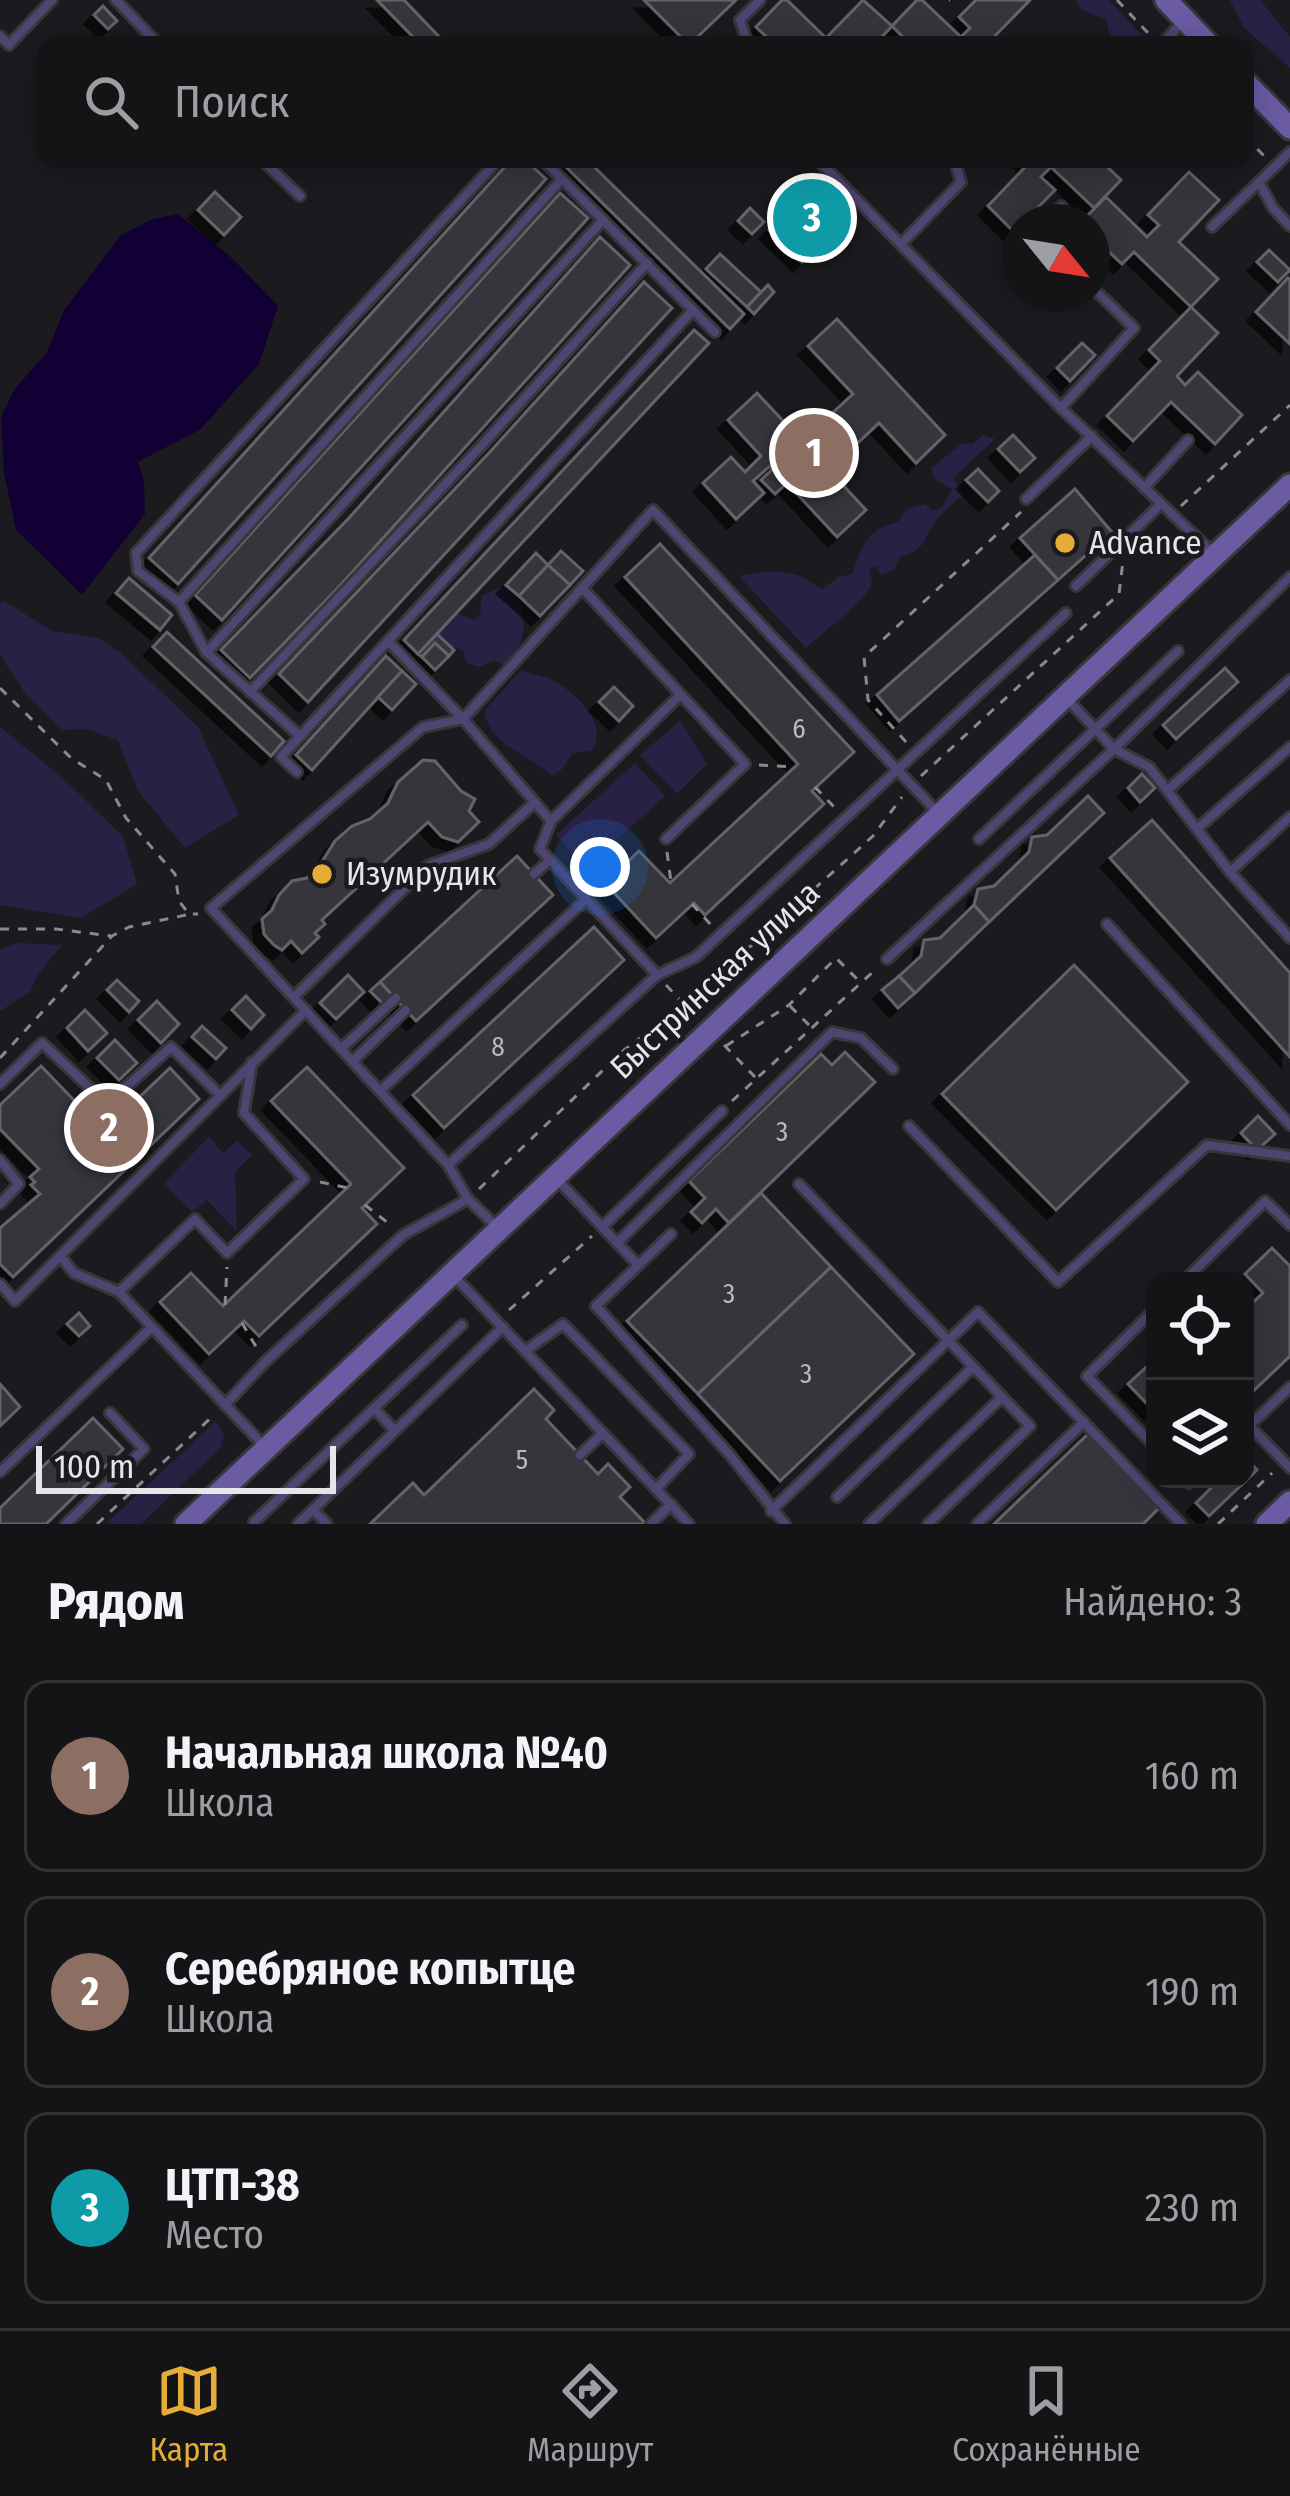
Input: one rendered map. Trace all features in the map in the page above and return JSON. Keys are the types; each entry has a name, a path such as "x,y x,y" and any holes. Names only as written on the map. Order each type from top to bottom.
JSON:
{"main road":[{"path":"1166,0 1200,36"},
{"path":"1254,91 1290,128"},
{"name":"Быстринская улица","path":"186,1524 1214,554 1287,494"},
{"path":"1267,1524 1290,1502"}],"lane":[{"path":"0,36 9,45 52,0"},
{"path":"116,0 150,36"},
{"path":"745,36 740,20 760,0"},
{"path":"1169,36 1184,20"},
{"path":"1212,227 1290,152"},
{"path":"270,168 300,196"},
{"path":"300,736 206,652 179,602 139,571 136,553 491,168"},
{"path":"551,168 715,332"},
{"path":"826,168 1061,408 1214,554"},
{"path":"902,243 961,182 957,168"},
{"path":"179,602 562,179"},
{"path":"1259,182 1290,226"},
{"path":"206,652 603,220"},
{"path":"250,692 647,263"},
{"path":"1061,408 1134,328 1110,304"},
{"path":"297,772 281,757 693,310"},
{"path":"1026,499 1092,436"},
{"path":"1144,488 1188,440"},
{"path":"1076,586 1160,505"},
{"path":"499,1229 468,1199 448,1165 211,908 422,727 464,718 653,510 940,815"},
{"path":"887,959 1114,749 1290,577"},
{"path":"584,590 745,764 666,838"},
{"path":"448,1165 657,974 697,957 1066,613"},
{"path":"388,641 464,718 551,821"},
{"path":"980,839 1178,651"},
{"path":"1169,789 1290,680"},
{"path":"657,974 540,849 551,821 680,695"},
{"path":"1065,697 1114,749 1149,767 1230,872 1290,938"},
{"path":"1198,828 1290,747"},
{"path":"295,996 427,866 489,844 534,803"},
{"path":"1230,872 1290,817"},
{"path":"535,874 550,860"},
{"path":"380,1091 585,900"},
{"path":"1108,924 1290,1125"},
{"path":"341,1048 395,998"},
{"path":"0,1284 15,1300 306,1010"},
{"path":"352,1061 406,1010"},
{"path":"617,1243 832,1031 861,1039 893,1069"},
{"path":"0,1084 41,1043 106,1104 171,1047 219,1094"},
{"path":"118,1292 194,1219 227,1253 304,1179 244,1113 252,1061"},
{"path":"602,1227 722,1111"},
{"path":"909,1126 1058,1282 1207,1145 1290,1156"},
{"path":"0,1160 19,1184 0,1204"},
{"path":"554,1176 638,1265"},
{"path":"799,1184 1030,1426 928,1524"},
{"path":"225,1405 403,1235 468,1199"},
{"path":"1193,1272 1265,1201 1290,1225"},
{"path":"671,1234 596,1306 784,1524"},
{"path":"62,1257 74,1273 118,1292 266,1448"},
{"path":"451,1273 689,1524"},
{"path":"771,1510 978,1312 1181,1524"},
{"path":"1146,1318 1087,1376 1146,1438"},
{"path":"525,1351 563,1324 689,1454 656,1489"},
{"path":"254,1522 462,1325"},
{"path":"0,1472 152,1327"},
{"path":"298,1524 503,1328"},
{"path":"837,1496 973,1366"},
{"path":"1254,1421 1290,1388"},
{"path":"869,1524 1002,1396"},
{"path":"374,1408 394,1430"},
{"path":"66,1524 144,1449 110,1414"},
{"path":"977,1524 1084,1422"},
{"path":"580,1455 603,1432"},
{"path":"1254,1434 1287,1465"},
{"path":"650,1524 671,1504"},
{"path":"313,1510 327,1524"},
{"path":"1159,1524 1170,1513"}],"path":[{"path":"1117,0 1151,36"},
{"path":"915,752 868,700 864,657 1019,516 1026,499"},
{"path":"468,1199 624,1050 684,1006 873,836 911,786 1119,594 1124,560"},
{"path":"0,688 71,758 106,780 126,818 175,874 179,901 189,914"},
{"path":"745,764 794,767"},
{"path":"815,788 846,820"},
{"path":"666,838 671,882"},
{"path":"692,904 720,934"},
{"path":"0,1058 112,936 129,927 211,908"},
{"path":"0,929 112,936"},
{"path":"725,1047 789,1005 836,958 861,983"},
{"path":"722,1111 887,959"},
{"path":"789,1005 812,1028"},
{"path":"304,1179 348,1187"},
{"path":"365,1205 403,1235"},
{"path":"225,1305 227,1253"},
{"path":"242,1323 265,1362"},
{"path":"97,1524 225,1405"},
{"path":"1218,1524 1287,1465"}],"shaded area":[{"path":"1076,0 1109,0 1142,36 1111,36 1107,20 1080,9"},
{"path":"1230,0 1260,0 1290,37 1290,68 1254,36 1244,28"},
{"path":"178,214 233,259 278,306 259,364 201,429 138,462 145,514 82,595 16,530 4,473 1,417 14,390 47,352 64,310 120,236 152,219"},
{"path":"983,435 995,439 953,478 964,494 937,519 919,548 901,556 894,570 881,575 876,567 869,567 872,584 865,594 806,648 739,576 782,572 822,590 838,577 852,574 872,534 898,522 906,509 925,504 933,511 942,507 952,490 935,479 931,468 963,443 972,444"},
{"path":"506,585 520,603 524,622 511,663 494,660 480,667 466,663 463,651 454,650 437,634 456,613 475,620 481,612 481,596"},
{"path":"0,602 52,631 98,638 121,653 198,727 239,815 185,848 138,791 118,740 87,729 63,730 27,696 0,655"},
{"path":"521,670 557,682 582,704 597,731 592,750 573,753 552,776 501,741 487,723 484,711"},
{"path":"680,721 707,764 677,794 640,755"},
{"path":"0,727 65,780 123,837 137,884 81,918 0,905"},
{"path":"635,763 665,796 586,868 556,835"},
{"path":"18,943 62,945 30,992 0,1011 0,950"},
{"path":"209,1137 223,1153 237,1141 252,1155 235,1172 237,1232 207,1200 192,1212 164,1183"},
{"path":"216,1421 224,1433 221,1447 141,1524 106,1524"}],"building":[{"path":"377,0 404,0 438,36 412,36"},
{"path":"644,0 736,0 698,36 680,36"},
{"path":"787,0 824,36 766,36 756,27"},
{"path":"863,0 892,26 883,36 828,36"},
{"path":"922,0 960,36 902,36 892,26"},
{"path":"976,0 1030,0 995,36 962,36 970,28 959,17"},
{"path":"103,6 117,21 108,29 94,15"},
{"path":"504,168 534,168 546,179 178,584 149,558"},
{"path":"567,168 595,168 744,314 730,329"},
{"path":"1024,168 1050,168 1041,177 1055,190 1041,204 1002,204 1002,220 988,206"},
{"path":"1052,168 1108,168 1121,180 1098,204 1090,204"},
{"path":"1189,172 1219,200 1179,242 1218,279 1191,307 1134,252 1122,264 1110,253 1110,204 1099,204 1106,197 1147,237 1159,225 1148,215"},
{"path":"822,175 855,206 802,262 769,230"},
{"path":"215,192 241,217 224,235 198,210"},
{"path":"560,193 588,218 222,620 195,595"},
{"path":"750,208 764,222 752,234 738,221"},
{"path":"600,237 630,265 337,589 250,678 221,650 349,518"},
{"path":"1269,250 1290,270 1278,282 1257,262"},
{"path":"720,254 761,292 747,307 706,269"},
{"path":"1290,280 1290,344 1256,312"},
{"path":"644,282 672,308 308,702 279,674"},
{"path":"768,285 774,292 754,314 747,307"},
{"path":"1191,307 1218,333 1177,376 1185,385 1198,372 1242,415 1215,444 1171,402 1133,441 1107,416 1160,361 1149,350"},
{"path":"837,319 945,435 916,463 879,423 829,470 866,510 837,537 787,483 775,494 761,480 773,469 770,466 753,481 764,493 736,519 703,483 731,457 745,472 761,456 728,420 757,393 802,441 853,394 808,346"},
{"path":"694,330 709,343 418,654 404,640"},
{"path":"1082,343 1095,355 1070,381 1057,368"},
{"path":"1013,435 1035,458 1020,472 998,449"},
{"path":"978,469 999,491 988,502 966,480"},
{"path":"1075,489 1112,532 1058,580 1020,538"},
{"path":"660,544 854,752 812,791 824,804 705,915 694,903 656,938 605,883 639,851 670,883 798,764 625,577"},
{"path":"561,551 583,571 570,585 548,565"},
{"path":"536,553 548,565 519,596 506,585"},
{"path":"1035,555 1058,580 899,721 877,695"},
{"path":"548,565 570,585 540,616 519,596"},
{"path":"129,578 172,615 160,630 116,593"},
{"path":"167,632 284,741 271,756 153,647"},
{"path":"437,634 454,650 449,656 435,643 422,657 418,654"},
{"path":"435,643 449,656 435,670 422,657"},
{"path":"386,656 402,671 312,770 296,755"},
{"path":"1225,668 1238,682 1176,739 1163,725"},
{"path":"402,671 416,684 392,710 378,697"},
{"path":"614,687 633,706 619,721 599,702"},
{"path":"423,760 435,761 461,791 475,799 469,811 479,822 458,842 442,837 428,822 322,920 325,924 315,933 319,937 302,953 291,941 282,950 274,945 264,934 262,919 279,895 292,881 307,878 352,826 370,819 388,803 398,782"},
{"path":"1142,774 1155,788 1140,802 1128,788"},
{"path":"1088,796 1104,813 989,922 974,905 978,889 994,886 1029,852 1032,837 1047,835"},
{"path":"1152,820 1290,973 1290,1057 1110,858"},
{"path":"517,856 553,895 416,1021 380,982"},
{"path":"974,905 989,922 915,993 899,976 921,956 924,940 940,938"},
{"path":"594,927 624,960 444,1128 413,1095"},
{"path":"1074,965 1188,1082 1056,1210 942,1094"},
{"path":"348,975 364,992 336,1019 320,1003"},
{"path":"899,976 915,993 898,1008 882,990"},
{"path":"117,980 139,1001 129,1012 107,990"},
{"path":"380,982 392,995 383,1004 370,991"},
{"path":"246,996 264,1015 251,1029 232,1010"},
{"path":"157,1001 179,1024 161,1043 138,1020"},
{"path":"85,1010 107,1033 88,1051 67,1028"},
{"path":"202,1026 226,1048 216,1059 192,1037"},
{"path":"115,1040 137,1063 119,1080 97,1058"},
{"path":"845,1052 875,1082 729,1223 716,1209 702,1223 691,1212 705,1198 689,1181 821,1054 832,1065"},
{"path":"41,1066 115,1143 128,1131 119,1122 128,1108 170,1068 199,1099 13,1277 0,1264 0,1228 40,1194 30,1177 39,1169 0,1129 0,1105"},
{"path":"307,1067 404,1168 362,1208 377,1224 259,1336 244,1321 209,1354 160,1302 191,1273 223,1306 351,1184 271,1101"},
{"path":"1258,1116 1275,1134 1257,1150 1241,1133"},
{"path":"761,1193 831,1267 698,1394 627,1321"},
{"path":"1272,1248 1290,1266 1290,1356 1254,1390 1254,1302 1263,1293 1254,1284 1254,1272 1247,1272"},
{"path":"831,1267 914,1354 780,1481 698,1394"},
{"path":"79,1313 90,1326 79,1336 67,1324"},
{"path":"1146,1367 1146,1403 1128,1384"},
{"path":"0,1384 20,1407 0,1426"},
{"path":"534,1389 554,1410 546,1419 598,1474 608,1464 630,1487 620,1497 646,1524 370,1524 413,1483 424,1495"},
{"path":"93,1418 123,1449 46,1524 0,1524 0,1508"},
{"path":"1088,1434 1159,1508 1143,1524 994,1524"},
{"path":"1211,1488 1238,1488 1209,1516 1196,1503"}],"place":[{"name":"ЦТП-38","path":"812,218"},
{"name":"Начальная школа №40","path":"814,453"},
{"name":"Advance","path":"1065,543"},
{"name":"Изумрудик","path":"322,874"},
{"name":"Серебряное копытце","path":"109,1128"}]}
